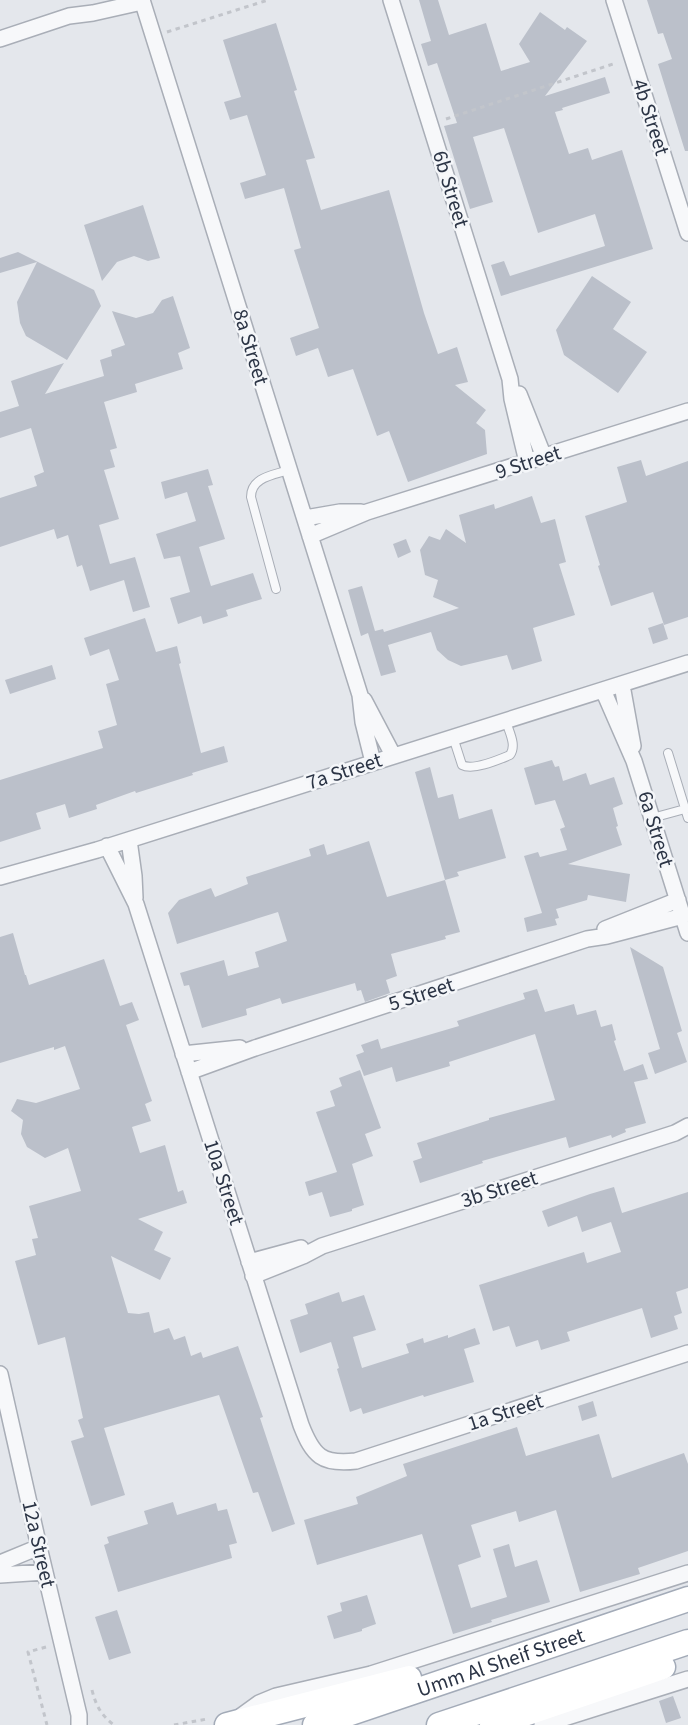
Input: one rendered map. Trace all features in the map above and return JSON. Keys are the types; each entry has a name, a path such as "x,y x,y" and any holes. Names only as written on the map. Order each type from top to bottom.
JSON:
{"main road":[{"name":"Umm Al Sheif Street","path":"315,1725 688,1599"},
{"name":"Umm Al Sheif Street","path":"439,1725 688,1642"},
{"path":"492,1725 688,1658"},
{"path":"229,1725 427,1674 449,1672 471,1674"}],"street":[{"path":"0,39 71,15 100,0"},
{"name":"6b Street","path":"391,0 510,379 520,397 544,457"},
{"name":"4b Street","path":"614,0 688,233"},
{"path":"71,15 93,13 142,1"},
{"name":"8a Street","path":"142,1 360,695 363,722 373,762"},
{"name":"6b Street","path":"510,379 512,399 526,462"},
{"name":"9 Street","path":"310,536 367,512 688,411"},
{"name":"9 Street","path":"305,518 340,512 367,512"},
{"name":"7a Street","path":"0,877 129,840 688,663"},
{"name":"6a Street","path":"622,684 633,741 634,761"},
{"name":"6a Street","path":"603,690 634,761 688,933"},
{"name":"8a Street","path":"360,695 369,707 393,755"},
{"name":"10a Street","path":"129,840 135,901"},
{"name":"10a Street","path":"107,846 135,901 301,1425 308,1444 321,1458"},
{"name":"5 Street","path":"189,1072 255,1048 587,939 612,926 678,900"},
{"name":"5 Street","path":"587,939 683,916"},
{"name":"5 Street","path":"183,1054 255,1048"},
{"name":"3b Street","path":"251,1269 302,1248 322,1246 684,1130"},
{"name":"1a Street","path":"321,1458 338,1463 356,1461 688,1353"},
{"name":"12a Street","path":"0,1374 82,1722"},
{"path":"0,1563 39,1547"},
{"path":"0,1575 45,1572"},
{"path":"229,1725 252,1707 276,1696 371,1674 688,1573"},
{"path":"542,1725 688,1679"}],"lane":[{"path":"276,589 251,491 252,486 261,479 290,470"},
{"path":"453,737 462,765 469,768 506,757 512,753 513,745 506,721"},
{"path":"668,753 688,818"},
{"path":"652,818 685,809"}],"path":[{"path":"153,36 268,0"},
{"path":"430,125 632,57"}],"building":[{"path":"419,0 438,0 449,35 486,23 501,71 530,62 519,44 540,12 565,30 567,27 587,41 545,96 605,77 610,93 555,112 569,154 588,148 592,160 622,150 653,249 501,296 491,265 504,261 510,276 605,246 595,214 538,233 504,128 473,137 493,202 470,209 444,126 457,123 437,63 428,66 421,44 431,41"},
{"path":"647,0 688,0 688,151 685,151 658,64 672,59 663,33 658,34"},
{"path":"276,23 315,158 306,160 321,210 389,190 438,354 457,347 468,382 455,385 486,410 476,423 485,430 487,454 408,482 389,431 377,436 353,369 328,377 318,348 296,356 290,338 319,328 294,250 301,248 284,188 245,199 240,183 266,175 247,115 230,120 224,102 241,97 223,40"},
{"path":"143,205 160,258 148,261 134,256 117,262 102,281 84,225"},
{"path":"18,252 94,290 101,306 67,360 26,336 20,323 17,302 37,262 0,273 0,258"},
{"path":"592,276 631,302 613,329 647,352 618,393 564,355 556,330"},
{"path":"173,296 190,348 178,353 183,369 135,384 137,392 104,402 117,448 110,450 115,467 104,470 119,519 99,525 110,564 135,557 150,607 133,612 124,580 90,591 82,565 77,567 68,535 57,539 54,529 0,547 0,498 37,486 34,476 44,472 31,428 0,438 0,412 19,406 11,381 64,363 45,394 104,376 100,360 112,356 111,350 125,345 112,311 136,318 153,313 162,300"},
{"path":"641,460 646,476 688,461 688,617 664,625 653,592 611,606 585,516 627,502 617,467"},
{"path":"208,469 213,485 208,486 225,539 199,547 211,586 253,573 262,599 226,610 228,616 203,624 201,616 178,624 170,598 190,592 180,556 164,559 156,534 196,521 187,492 165,499 161,482"},
{"path":"532,496 541,523 555,519 566,562 559,564 575,615 533,628 542,661 512,670 507,655 461,666 448,660 437,650 431,632 388,645 396,672 381,676 368,633 361,636 348,590 362,586 375,631 383,629 384,632 459,608 433,597 438,580 425,575 420,550 429,536 440,540 446,529 466,543 459,515 494,504 495,509"},
{"path":"406,539 411,552 398,558 393,544"},
{"path":"145,618 156,652 177,646 181,663 179,664 201,753 224,746 228,762 136,793 135,791 96,805 97,809 69,818 65,804 36,813 41,829 0,842 0,780 103,748 98,731 117,725 106,684 119,680 109,649 90,656 84,638"},
{"path":"663,623 668,639 653,644 648,628"},
{"path":"52,665 56,679 10,694 5,680"},
{"path":"552,760 555,767 559,766 563,781 586,773 590,785 614,777 623,804 613,808 622,845 568,864 630,874 626,902 588,895 587,900 556,909 559,918 555,919 557,925 527,932 524,918 542,913 524,856 538,852 540,857 567,850 560,829 565,827 555,800 535,805 524,768"},
{"path":"430,767 438,798 453,794 459,819 492,809 506,858 457,872 459,876 445,880 415,772"},
{"path":"369,841 387,897 445,880 460,932 445,936 446,939 391,954 397,976 386,980 390,993 365,1002 361,990 357,991 355,983 282,1004 280,998 246,1009 247,1015 202,1028 189,985 184,986 180,973 224,960 228,976 259,967 255,952 287,941 278,912 177,944 168,913 179,900 211,888 215,897 248,884 246,877 311,856 309,849 324,844 327,855"},
{"path":"13,933 29,985 104,959 120,1006 132,1002 139,1020 126,1025 152,1101 145,1104 151,1121 132,1127 140,1153 165,1145 178,1192 183,1190 187,1203 138,1219 163,1232 154,1250 171,1258 160,1280 111,1256 128,1313 149,1312 154,1333 169,1328 174,1340 185,1336 191,1356 201,1352 203,1358 238,1346 263,1417 260,1418 295,1524 272,1532 258,1492 253,1493 219,1395 104,1428 125,1495 91,1506 71,1441 84,1437 78,1420 83,1418 65,1337 38,1345 15,1261 36,1255 32,1239 38,1238 29,1206 81,1191 68,1148 45,1158 27,1147 21,1134 23,1120 11,1111 17,1099 36,1103 80,1089 65,1046 54,1050 54,1047 0,1063 0,937"},
{"path":"630,947 663,967 682,1031 677,1033 687,1062 655,1074 648,1053 660,1049"},
{"path":"537,989 545,1012 574,1004 577,1015 596,1010 601,1027 612,1024 616,1040 614,1041 624,1071 643,1064 648,1079 634,1082 646,1123 625,1129 626,1132 612,1138 611,1135 569,1148 566,1137 482,1161 483,1163 420,1183 413,1161 422,1158 417,1143 489,1120 489,1118 555,1100 535,1034 449,1062 450,1066 396,1082 392,1067 364,1076 356,1055 364,1052 361,1045 378,1039 381,1049 459,1026 457,1021 525,999 523,993"},
{"path":"360,1070 381,1128 365,1134 373,1156 352,1164 364,1205 330,1217 322,1192 309,1196 305,1182 337,1172 316,1112 335,1106 330,1091 342,1086 339,1078"},
{"path":"614,1187 622,1213 688,1192 688,1288 676,1292 682,1313 674,1316 678,1329 651,1338 642,1308 567,1332 570,1341 541,1350 538,1340 516,1347 509,1326 493,1331 479,1285 584,1252 587,1263 621,1252 611,1222 582,1232 577,1216 548,1227 542,1211"},
{"path":"339,1292 342,1302 364,1295 376,1330 353,1337 362,1368 409,1353 406,1344 423,1338 424,1343 448,1335 448,1338 475,1328 480,1344 464,1349 474,1382 363,1414 361,1408 350,1412 331,1342 300,1353 290,1320 308,1314 305,1304"},
{"path":"593,1401 597,1416 582,1421 578,1406"},
{"path":"517,1427 526,1456 599,1434 612,1478 684,1453 688,1464 688,1551 638,1568 640,1574 580,1592 556,1510 519,1522 516,1511 471,1525 481,1557 458,1565 471,1608 507,1597 493,1549 509,1544 515,1567 537,1560 550,1602 453,1634 422,1534 317,1565 304,1520 358,1504 356,1497 407,1476 403,1464"},
{"path":"173,1502 177,1515 216,1503 218,1511 227,1509 237,1543 229,1545 232,1558 118,1592 104,1545 109,1543 107,1537 148,1524 144,1511"},
{"path":"367,1595 376,1624 362,1631 334,1639 327,1616 342,1611 340,1603"},
{"path":"117,1610 131,1653 109,1660 95,1617"},
{"path":"673,1696 681,1718 666,1723 659,1701"}]}
